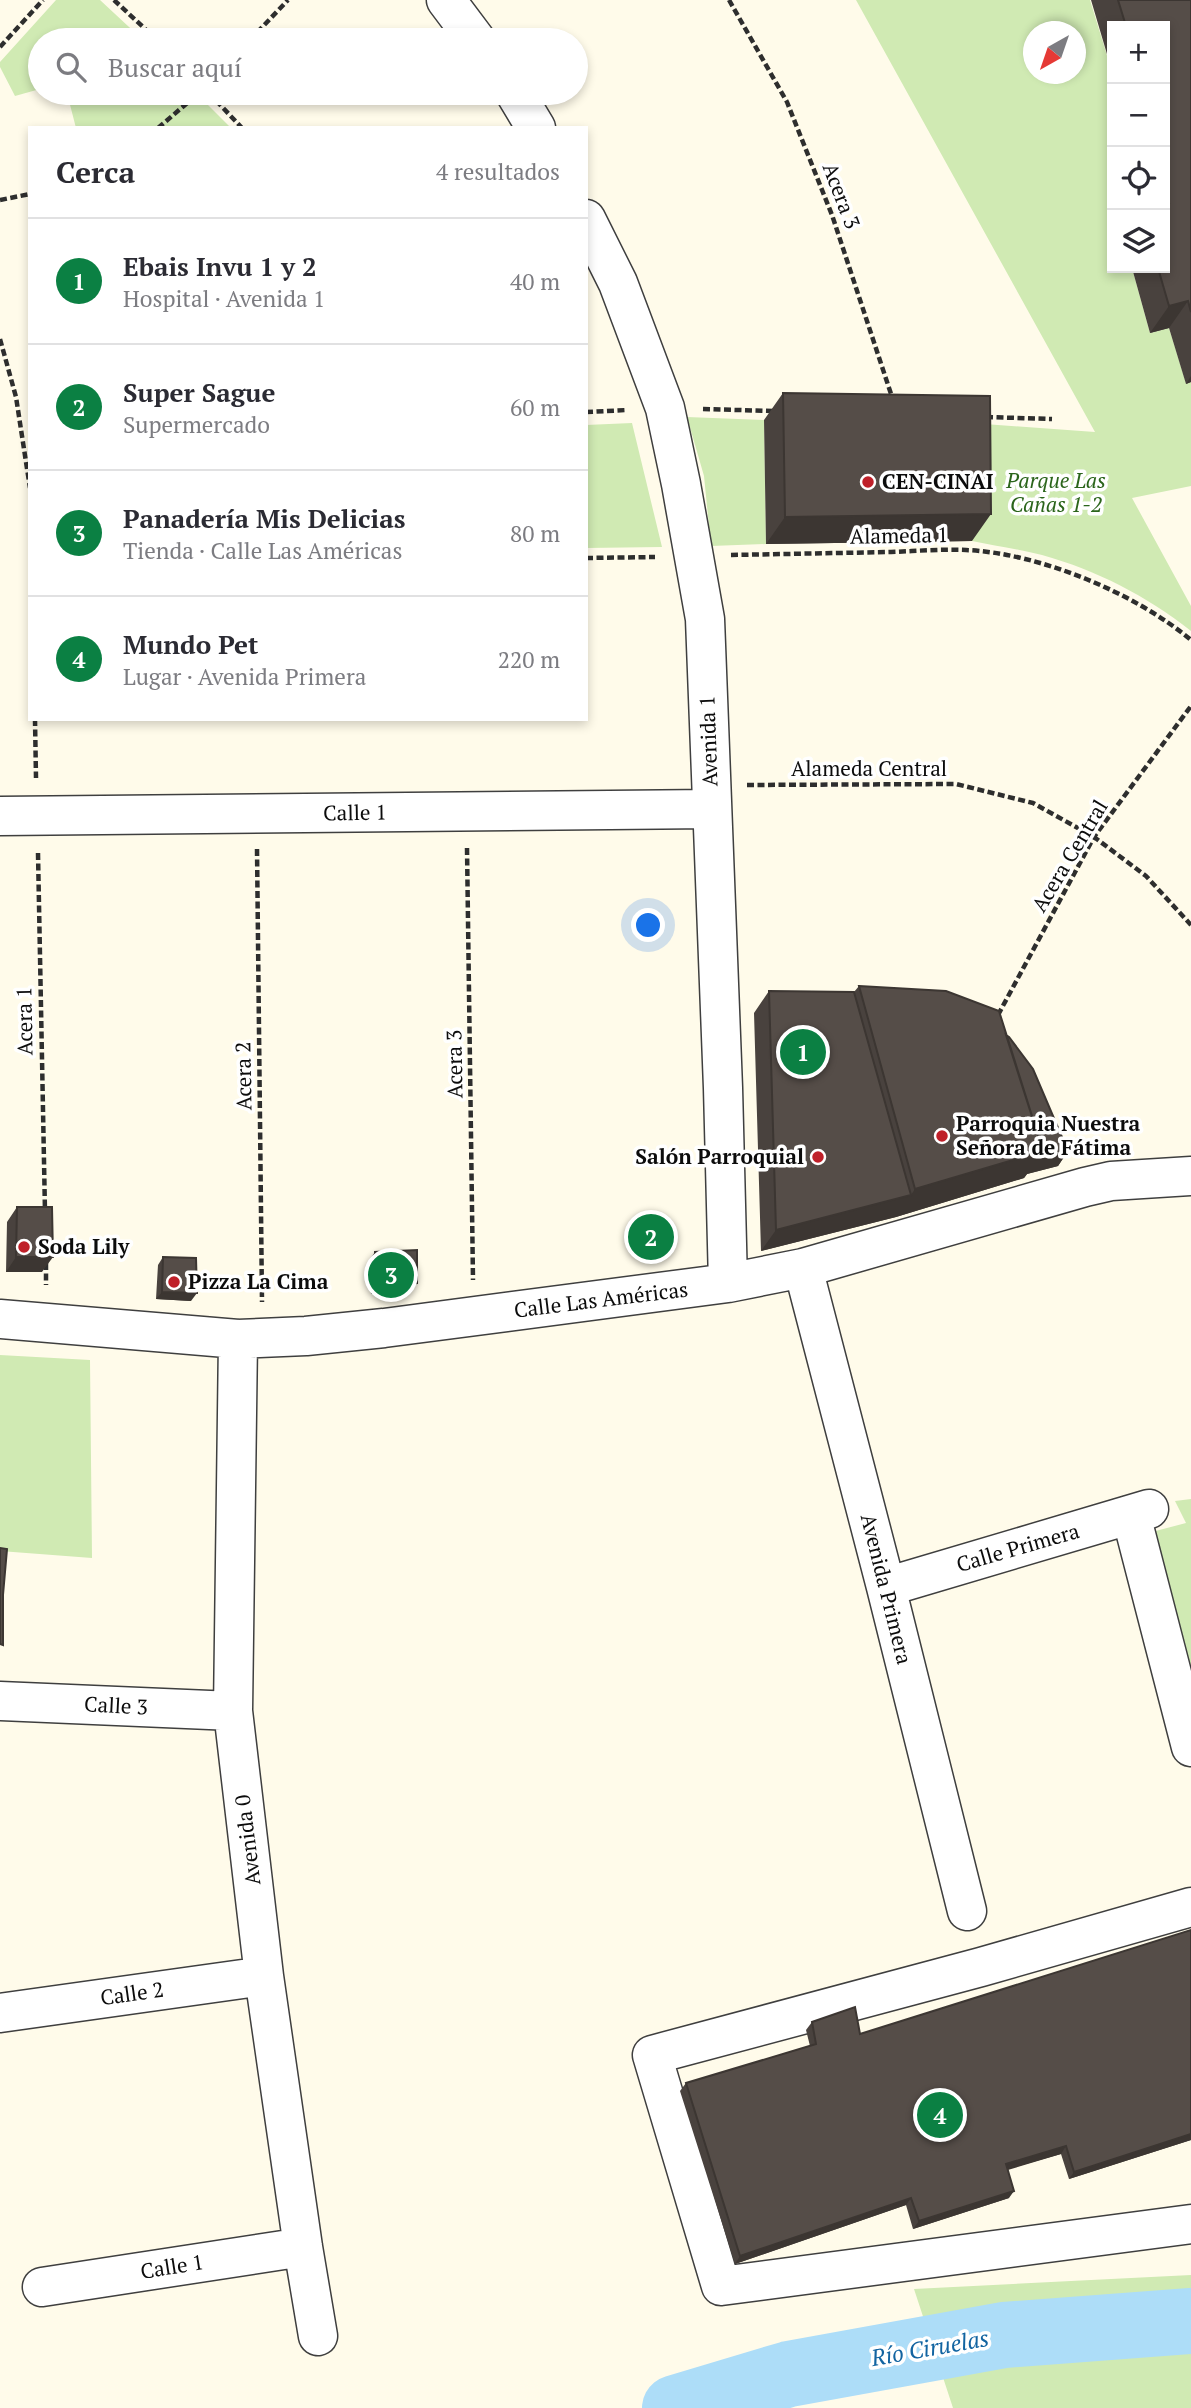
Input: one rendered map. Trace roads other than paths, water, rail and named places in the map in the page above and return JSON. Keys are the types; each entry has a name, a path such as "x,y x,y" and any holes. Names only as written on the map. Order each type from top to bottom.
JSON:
{"street":[{"path":"446,0 467,28"},
{"path":"522,105 535,126"},
{"name":"Avenida 1","path":"588,223 618,283 665,408 705,619 728,1283"},
{"name":"Calle 1","path":"19,816 467,811 711,797"},
{"name":"Calle Las Américas","path":"0,1320 250,1339 384,1328 728,1283 803,1268 1085,1187 1111,1181 1159,1176 1191,1176"},
{"name":"Avenida Primera","path":"803,1268 967,1911"},
{"name":"Avenida 0","path":"250,1339 233,1711 264,1976 318,2336"},
{"name":"Calle Primera","path":"886,1587 1140,1512 1191,1747"},
{"name":"Calle 3","path":"0,1701 233,1711"},
{"path":"1191,1907 981,1967 652,2054 721,2286 1191,2224"},
{"name":"Calle 2","path":"0,2013 264,1976"},
{"name":"Calle 1","path":"42,2287 303,2246"}],"waterway":[{"name":"Río Ciruelas","path":"675,2408 789,2374 1004,2335 1191,2321"}],"place":[{"name":"CEN-CINAI","path":"868,482"},
{"name":"Ebais Invu 1 y 2","path":"803,1052"},
{"name":"Parroquia Nuestra Señora de Fátima","path":"942,1136"},
{"name":"Salón Parroquial","path":"818,1157"},
{"name":"Super Sague","path":"651,1237"},
{"name":"Soda Lily","path":"24,1247"},
{"name":"Panadería Mis Delicias","path":"391,1275"},
{"name":"Pizza La Cima","path":"174,1282"},
{"name":"Mundo Pet","path":"940,2115"}],"park label":[{"name":"Parque Las Cañas 1-2","path":"1056,493"}]}
